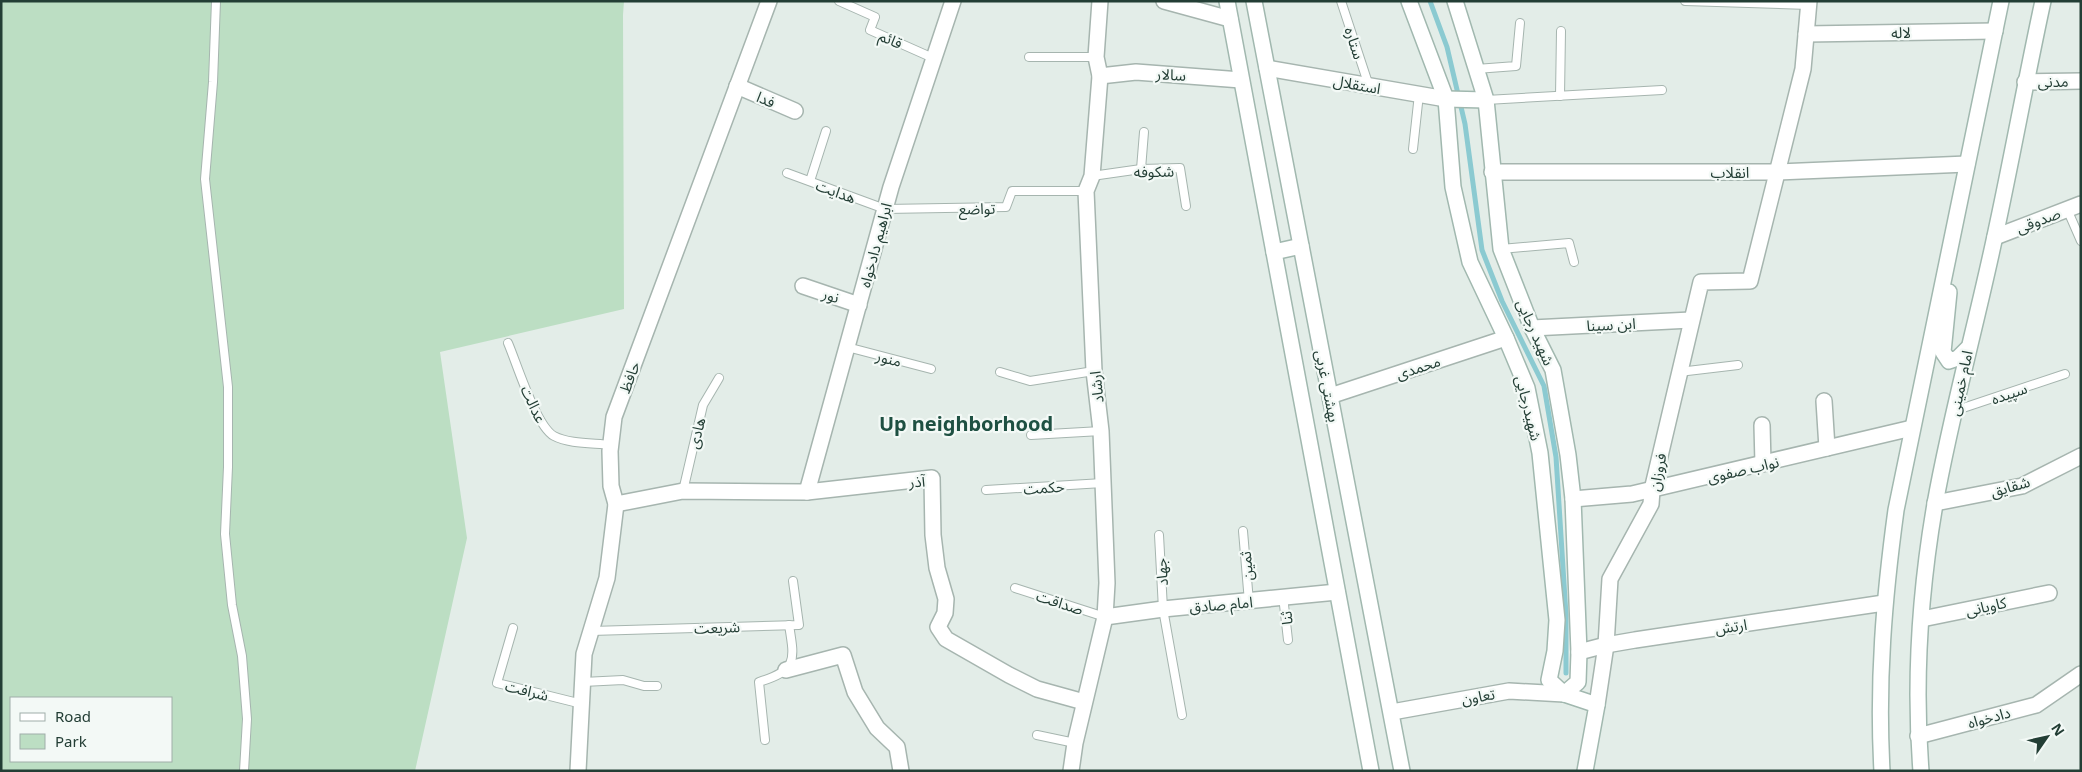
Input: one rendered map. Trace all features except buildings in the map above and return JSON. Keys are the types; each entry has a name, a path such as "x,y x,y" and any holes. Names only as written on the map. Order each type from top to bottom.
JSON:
{"street":[{"name":"حافظ","path":"578,771 584,654 607,578 616,504 612,486 610,445 614,417 769,1"},
{"name":"ابراهیم دادخواه","path":"807,492 891,187 953,1"},
{"name":"ارشاد","path":"1071,771 1084,702 1105,617 1107,583 1101,431 1094,371 1086,191 1092,176 1100,76 1096,57 1100,1"},
{"path":"1164,1 1230,19"},
{"name":"بهشتی غربی","path":"1227,1 1371,771"},
{"name":"بهشتی غربی","path":"1254,1 1402,771"},
{"name":"شهیدرجایی","path":"1410,1 1446,99 1453,187 1470,262 1527,388 1540,453 1557,620 1549,680 1564,694"},
{"name":"شهید رجایی","path":"1455,1 1486,100 1501,249 1532,328 1553,370 1573,499 1579,652 1578,682 1564,694"},
{"path":"1882,771 1880,704 1884,603 1896,510 2001,1"},
{"name":"امام خمینی","path":"1921,771 1918,736 1922,619 1935,503 1968,349 1995,237 2043,1"},
{"path":"1777,172 1803,68 1809,3"},
{"name":"لاله","path":"1806,34 1995,31"},
{"name":"استقلال","path":"1267,68 1446,99 1486,100"},
{"name":"سالار","path":"1100,76 1136,72 1241,80"},
{"name":"مدنی","path":"2025,82 2081,81"},
{"name":"فدا","path":"737,86 795,111"},
{"name":"انقلاب","path":"1492,172 1777,172 1968,164"},
{"name":"فروزان","path":"1597,705 1606,645 1610,579 1651,504 1652,490 1701,282 1750,281 1777,172"},
{"name":"صدوقی","path":"1995,237 2074,206"},
{"path":"1274,252 1301,246"},
{"path":"1946,269 1949,294 1943,352 1949,361 1958,358 1968,349"},
{"name":"نور","path":"803,286 859,305"},
{"name":"ابن سینا","path":"1506,338 1532,328 1691,320"},
{"name":"محمدی","path":"1330,396 1506,338"},
{"path":"1824,402 1827,448"},
{"path":"1762,425 1763,464"},
{"name":"نواب صفوی","path":"1573,499 1632,494 1652,490 1912,428"},
{"name":"شقایق","path":"1935,503 2022,486 2081,456"},
{"name":"آذر","path":"616,504 683,491 807,492 932,478 933,535 937,568 946,599 945,613 938,627 946,639 971,655 1037,688 1084,702"},
{"name":"امام صادق","path":"1105,617 1163,609 1249,602 1283,596 1337,592"},
{"name":"کاویانی","path":"1922,619 2049,592"},
{"name":"ارتش","path":"1579,652 1606,645 1884,603"},
{"path":"786,670 843,654 855,692 877,728 897,747 901,771"},
{"name":"دادخواه","path":"1918,736 2036,705 2081,674"},
{"name":"تعاون","path":"1392,712 1509,691 1564,694"},
{"path":"1564,694 1597,705 1585,771"}],"lane":[{"path":"216,1 213,82 205,179 228,387 228,467 225,534 232,605 244,674 247,719 244,771"},
{"name":"قائم","path":"839,1 875,17 870,30 933,58"},
{"name":"ستاره","path":"1341,1 1369,86"},
{"path":"1685,1 1809,3"},
{"path":"1476,69 1516,66 1520,23"},
{"path":"1560,96 1561,31"},
{"path":"1029,57 1096,57"},
{"path":"1486,100 1662,90"},
{"path":"1413,149 1419,94"},
{"path":"810,182 826,131"},
{"path":"1141,169 1144,132"},
{"name":"شکوفه","path":"1092,176 1141,169 1180,168 1186,206"},
{"name":"هدایت","path":"787,173 885,210"},
{"name":"تواضع","path":"885,210 1006,208 1012,190 1086,191"},
{"path":"2074,206 2081,241"},
{"path":"1501,249 1569,243 1574,262"},
{"name":"عدالت","path":"508,343 541,424 553,436 568,440 610,445"},
{"name":"منور","path":"847,347 931,369"},
{"path":"1679,372 1738,365"},
{"path":"1000,372 1030,381 1094,371"},
{"name":"سپیده","path":"1954,412 2065,374"},
{"name":"هادی","path":"683,491 703,405 719,378"},
{"path":"1031,435 1101,431"},
{"name":"حکمت","path":"986,490 1103,483"},
{"name":"ثمین","path":"1243,531 1249,602"},
{"name":"جهاد","path":"1159,535 1163,609 1182,715"},
{"path":"765,740 759,682 773,678 786,670 793,660 790,625 799,625 792,581"},
{"name":"صداقت","path":"1015,588 1105,617"},
{"name":"ثنا","path":"1283,596 1288,640"},
{"name":"شریعت","path":"591,631 790,625"},
{"name":"شرافت","path":"513,628 498,683 582,704"},
{"path":"583,682 623,680 644,686 657,686"},
{"path":"1037,734 1075,743"}],"green space":[{"path":"1,1 624,1 624,309 440,352 467,538 415,771 1,771"}],"waterway":[{"path":"1430,1 1447,47 1465,124 1482,250 1502,301 1544,386 1556,457 1566,615 1566,673"}],"district":[{"name":"Up neighborhood","path":"966,423"}]}
